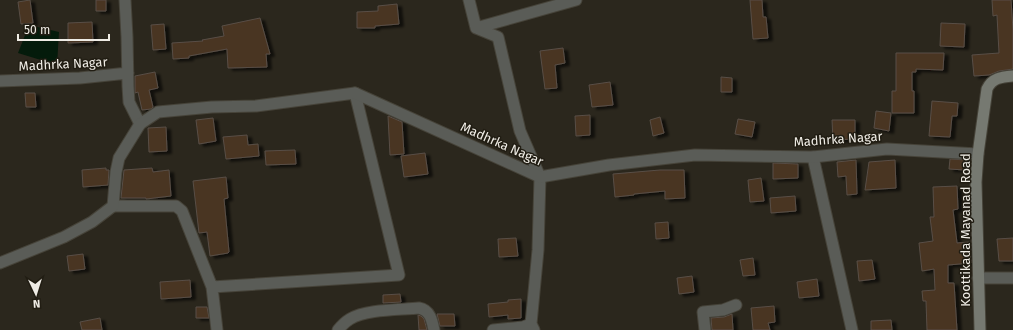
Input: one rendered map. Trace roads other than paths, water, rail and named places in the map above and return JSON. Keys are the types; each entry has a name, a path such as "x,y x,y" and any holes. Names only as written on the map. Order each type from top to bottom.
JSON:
{"main road":[{"name":"Koottikada Mayanad Road","path":"980,330 976,189 978,154 987,89 992,82 1000,77 1013,76"}],"street":[{"path":"125,0 128,86 130,102 140,124"},
{"path":"469,0 476,28"},
{"path":"476,28 576,0"},
{"path":"476,28 498,37 520,131 540,177 538,250 532,327 523,326 493,330"},
{"name":"Madhrka Nagar","path":"0,81 80,78 128,73"},
{"path":"112,206 119,158 140,124 158,112 212,107 256,106 355,93 399,274 212,287"},
{"name":"Madhrka Nagar","path":"355,93 540,177 609,165 694,155 813,157 887,149 978,154"},
{"path":"813,157 852,330"},
{"path":"0,263 64,238 92,222 112,206 176,206 182,211 212,287 217,330"},
{"path":"978,278 1013,278"},
{"path":"705,330 703,312 723,310 736,305"},
{"path":"338,330 350,318 370,312 419,308 426,310 432,321 434,330"}]}
